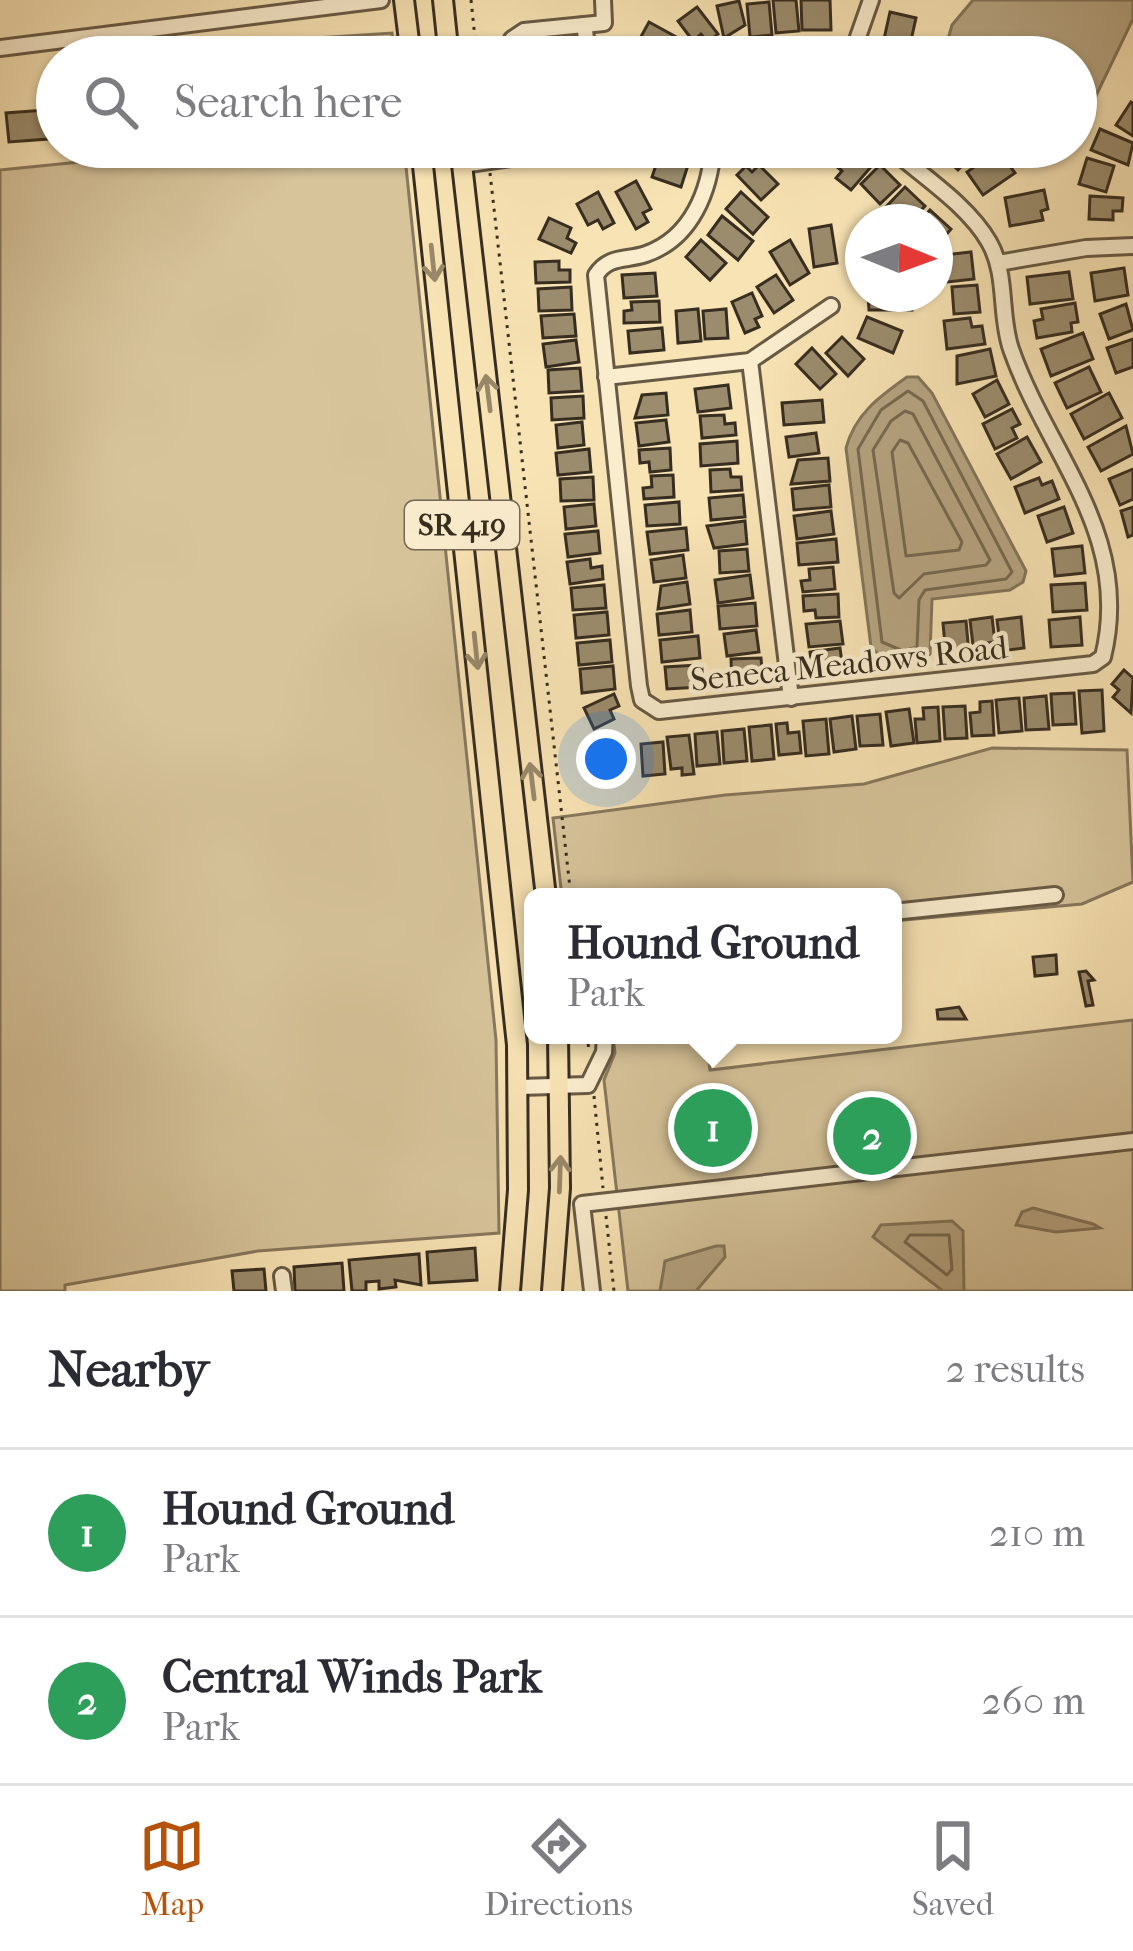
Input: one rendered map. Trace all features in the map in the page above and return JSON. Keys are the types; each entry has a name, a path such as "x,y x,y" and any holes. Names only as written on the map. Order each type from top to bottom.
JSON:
{"main road":[{"path":"404,0 408,36"},
{"path":"443,0 447,36"},
{"name":"SR 419","path":"423,168 510,963 519,1087 510,1291"},
{"name":"SR 419","path":"462,168 545,888"},
{"path":"552,1291 559,1044"}],"street":[{"path":"95,36 380,0"},
{"path":"516,36 524,31 604,23 603,0"},
{"path":"858,36 871,0"},
{"path":"584,25 586,36"},
{"path":"0,48 36,43"},
{"name":"Seneca Meadows Road","path":"710,168 707,194 676,234 651,253 607,262 596,275 642,700 659,711 1093,664 1103,657 1111,601 1103,539 1093,507 1012,353 998,263 980,229 913,168"},
{"path":"998,263 1086,248 1133,246"},
{"path":"606,377 750,361 831,306"},
{"path":"750,361 791,698"},
{"path":"902,911 1054,895"},
{"path":"519,1087 588,1085 604,1044"},
{"path":"592,1291 582,1204 1133,1141"}],"path":[{"path":"471,0 475,36"},
{"path":"490,173 570,888"},
{"path":"588,1044 604,1194"},
{"path":"605,1207 614,1291"}],"shaded area":[{"path":"406,168 496,1040 499,1233 258,1251 65,1285 65,1291 0,1291 0,170"},
{"path":"992,748 1127,750 1133,882 1082,904 902,920 1061,900 1061,889 902,905 902,888 561,888 553,818 725,795 864,784"},
{"path":"1133,1020 1133,1291 628,1291 604,1080 614,1044 706,1044 710,1070"}],"water":[{"path":"973,0 1133,0 1133,19 1097,94 1097,36 949,36"},
{"path":"907,377 918,377 932,393 1026,571 1023,582 1010,590 932,599 930,654 899,663 871,647 846,448 862,416"},
{"path":"1033,1208 1100,1228 1056,1232 1016,1225 1022,1212"},
{"path":"952,1221 963,1231 964,1291 943,1291 873,1237 881,1225"},
{"path":"724,1246 725,1257 696,1291 660,1291 665,1261"}],"building":[{"path":"773,0 796,0 799,31 776,33"},
{"path":"801,0 830,0 831,30 802,30"},
{"path":"739,1 745,25 724,36 717,6"},
{"path":"769,2 772,35 750,36 747,4"},
{"path":"697,7 718,34 689,36 678,21"},
{"path":"890,12 916,18 912,36 885,36"},
{"path":"649,22 675,36 641,36"},
{"path":"1133,103 1133,136 1116,125"},
{"path":"36,111 36,140 9,142 6,113"},
{"path":"1100,129 1133,143 1128,165 1097,152"},
{"path":"1097,161 1114,166 1106,192 1079,184 1084,168 1097,168"},
{"path":"655,168 687,168 681,187 652,177"},
{"path":"744,168 752,172 762,168 778,184 761,200 737,175"},
{"path":"838,168 870,168 851,190 836,178 842,171"},
{"path":"883,168 900,185 880,204 861,184"},
{"path":"1011,168 1015,173 983,195 967,172"},
{"path":"636,181 651,209 643,213 648,222 636,229 616,192"},
{"path":"905,187 923,204 889,204"},
{"path":"1044,190 1048,209 1041,211 1043,220 1010,226 1005,198"},
{"path":"598,192 614,223 603,229 598,220 588,225 577,204"},
{"path":"741,192 768,217 753,234 726,209"},
{"path":"1090,196 1123,198 1122,211 1113,211 1113,220 1089,219"},
{"path":"722,216 753,241 738,260 708,235"},
{"path":"549,218 571,228 567,238 576,243 571,253 539,239"},
{"path":"831,225 837,263 814,267 809,229"},
{"path":"701,240 726,263 710,280 686,257"},
{"path":"790,240 809,273 790,285 770,252"},
{"path":"971,252 974,279 953,281 953,254"},
{"path":"559,261 559,270 570,270 570,282 536,283 535,262"},
{"path":"1124,268 1128,295 1095,301 1091,273"},
{"path":"1069,272 1073,299 1030,304 1027,277"},
{"path":"655,273 657,296 624,298 622,275"},
{"path":"776,275 793,300 774,313 757,287"},
{"path":"977,285 980,312 954,314 953,287"},
{"path":"571,287 572,310 539,311 538,289"},
{"path":"752,293 762,316 755,319 759,327 745,333 732,302"},
{"path":"659,301 660,322 624,323 624,311 632,310 631,302"},
{"path":"1075,303 1078,322 1071,323 1072,332 1037,338 1034,321 1043,319 1041,309"},
{"path":"1126,304 1133,330 1109,339 1100,314"},
{"path":"698,309 701,341 678,343 676,311"},
{"path":"726,309 728,338 705,339 703,311"},
{"path":"574,314 576,336 543,338 541,316"},
{"path":"867,317 902,331 893,353 858,338"},
{"path":"970,318 972,327 982,326 985,344 947,349 944,321"},
{"path":"662,328 664,350 630,353 628,331"},
{"path":"1083,333 1093,359 1051,376 1041,349"},
{"path":"842,337 864,359 848,376 826,353"},
{"path":"1133,339 1133,367 1116,373 1107,348"},
{"path":"576,340 579,362 546,367 543,344"},
{"path":"812,348 836,374 820,389 796,364"},
{"path":"990,349 996,376 957,384 957,356"},
{"path":"1089,367 1101,392 1067,408 1055,383"},
{"path":"580,368 582,391 549,393 548,370"},
{"path":"997,380 1009,404 985,417 973,394"},
{"path":"728,385 731,408 698,412 695,389"},
{"path":"666,393 668,415 635,418 642,395"},
{"path":"1109,393 1122,418 1084,439 1071,414"},
{"path":"583,396 584,418 552,420 551,398"},
{"path":"822,400 824,422 784,425 782,403"},
{"path":"1012,409 1020,424 1012,428 1017,438 995,449 983,424"},
{"path":"724,415 725,424 735,423 736,435 702,438 700,416"},
{"path":"666,420 669,442 639,446 636,423"},
{"path":"582,422 584,445 558,448 556,425"},
{"path":"1126,426 1133,454 1101,471 1088,447"},
{"path":"816,433 819,453 789,457 786,437"},
{"path":"1027,437 1041,462 1011,479 997,454"},
{"path":"737,441 738,463 701,466 700,444"},
{"path":"670,448 671,470 650,472 649,462 640,463 639,450"},
{"path":"589,449 591,472 558,475 556,453"},
{"path":"828,458 830,481 791,484 798,460"},
{"path":"730,469 731,477 741,477 742,490 711,492 710,470"},
{"path":"1133,469 1133,499 1120,505 1109,479"},
{"path":"673,475 674,497 644,499 643,488 652,487 651,476"},
{"path":"593,477 594,500 561,501 560,479"},
{"path":"1039,478 1042,485 1052,481 1059,499 1025,513 1015,487"},
{"path":"829,485 831,507 794,510 792,489"},
{"path":"743,495 745,517 711,520 709,498"},
{"path":"679,502 680,524 647,526 645,505"},
{"path":"594,504 596,526 566,529 564,507"},
{"path":"1064,507 1073,533 1047,542 1038,516"},
{"path":"1133,507 1133,535 1128,537 1121,511"},
{"path":"831,511 834,534 797,539 794,516"},
{"path":"745,521 747,544 714,548 707,526"},
{"path":"686,528 688,550 650,554 647,532"},
{"path":"598,531 600,553 568,557 565,534"},
{"path":"836,539 838,562 799,565 797,543"},
{"path":"1082,546 1085,573 1055,576 1052,549"},
{"path":"747,549 749,571 720,573 719,551"},
{"path":"683,555 686,578 654,582 651,560"},
{"path":"590,559 591,568 602,566 603,579 570,584 567,562"},
{"path":"833,567 835,589 803,592 801,581 810,580 809,569"},
{"path":"750,575 753,598 718,603 715,580"},
{"path":"687,582 690,604 658,609 661,586"},
{"path":"1085,583 1087,610 1053,612 1051,585"},
{"path":"604,585 606,608 573,610 571,588"},
{"path":"838,594 839,617 816,618 815,610 804,611 803,596"},
{"path":"755,603 757,626 720,629 718,606"},
{"path":"690,610 692,632 659,635 657,614"},
{"path":"607,612 609,635 576,638 574,615"},
{"path":"992,617 995,642 987,643 988,652 974,654 970,620"},
{"path":"1021,617 1024,648 1001,651 997,620"},
{"path":"1080,617 1082,645 1051,647 1049,620"},
{"path":"840,621 843,644 809,647 806,624"},
{"path":"966,621 969,654 946,656 943,623"},
{"path":"756,630 759,652 727,656 724,634"},
{"path":"698,636 700,658 662,662 660,640"},
{"path":"610,640 612,662 579,665 577,643"},
{"path":"840,648 843,670 813,674 810,652"},
{"path":"761,658 762,670 753,671 753,681 732,682 731,659"},
{"path":"698,665 700,687 667,689 665,667"},
{"path":"613,666 615,689 582,693 580,669"},
{"path":"1124,670 1133,678 1131,713 1113,697 1119,690 1112,684"},
{"path":"1102,690 1104,731 1082,733 1079,691"},
{"path":"1074,693 1076,724 1053,725 1051,694"},
{"path":"614,694 619,706 610,710 614,719 594,729 584,708"},
{"path":"1046,696 1049,729 1026,730 1024,698"},
{"path":"1019,698 1022,731 999,733 996,700"},
{"path":"992,701 994,735 972,736 970,713 980,712 980,702"},
{"path":"965,706 967,738 945,739 943,707"},
{"path":"938,707 940,741 917,743 915,719 924,719 923,708"},
{"path":"909,709 914,743 891,746 886,712"},
{"path":"880,714 883,745 860,746 857,716"},
{"path":"852,716 856,749 834,752 830,719"},
{"path":"826,719 829,754 806,756 803,721"},
{"path":"787,723 788,733 799,732 801,753 779,755 776,724"},
{"path":"771,725 774,759 752,761 749,727"},
{"path":"744,729 747,761 724,763 722,731"},
{"path":"717,732 720,764 697,766 695,734"},
{"path":"608,735 620,742 615,750 623,755 612,776 592,764"},
{"path":"689,735 694,774 682,775 682,768 671,769 667,737"},
{"path":"663,742 665,774 643,776 641,744"},
{"path":"1056,955 1057,974 1035,976 1033,957"},
{"path":"1086,971 1094,980 1088,981 1093,1005 1086,1006 1079,972"},
{"path":"959,1007 966,1019 938,1019 937,1010"},
{"path":"475,1248 477,1280 429,1283 427,1252"},
{"path":"419,1254 421,1285 395,1280 396,1287 379,1289 379,1281 366,1282 366,1291 352,1291 349,1260"},
{"path":"342,1263 344,1291 295,1291 294,1267"},
{"path":"264,1269 266,1291 234,1291 232,1271"}],"place":[{"name":"Hound Ground","path":"713,1128"},
{"name":"Central Winds Park","path":"872,1136"}]}
